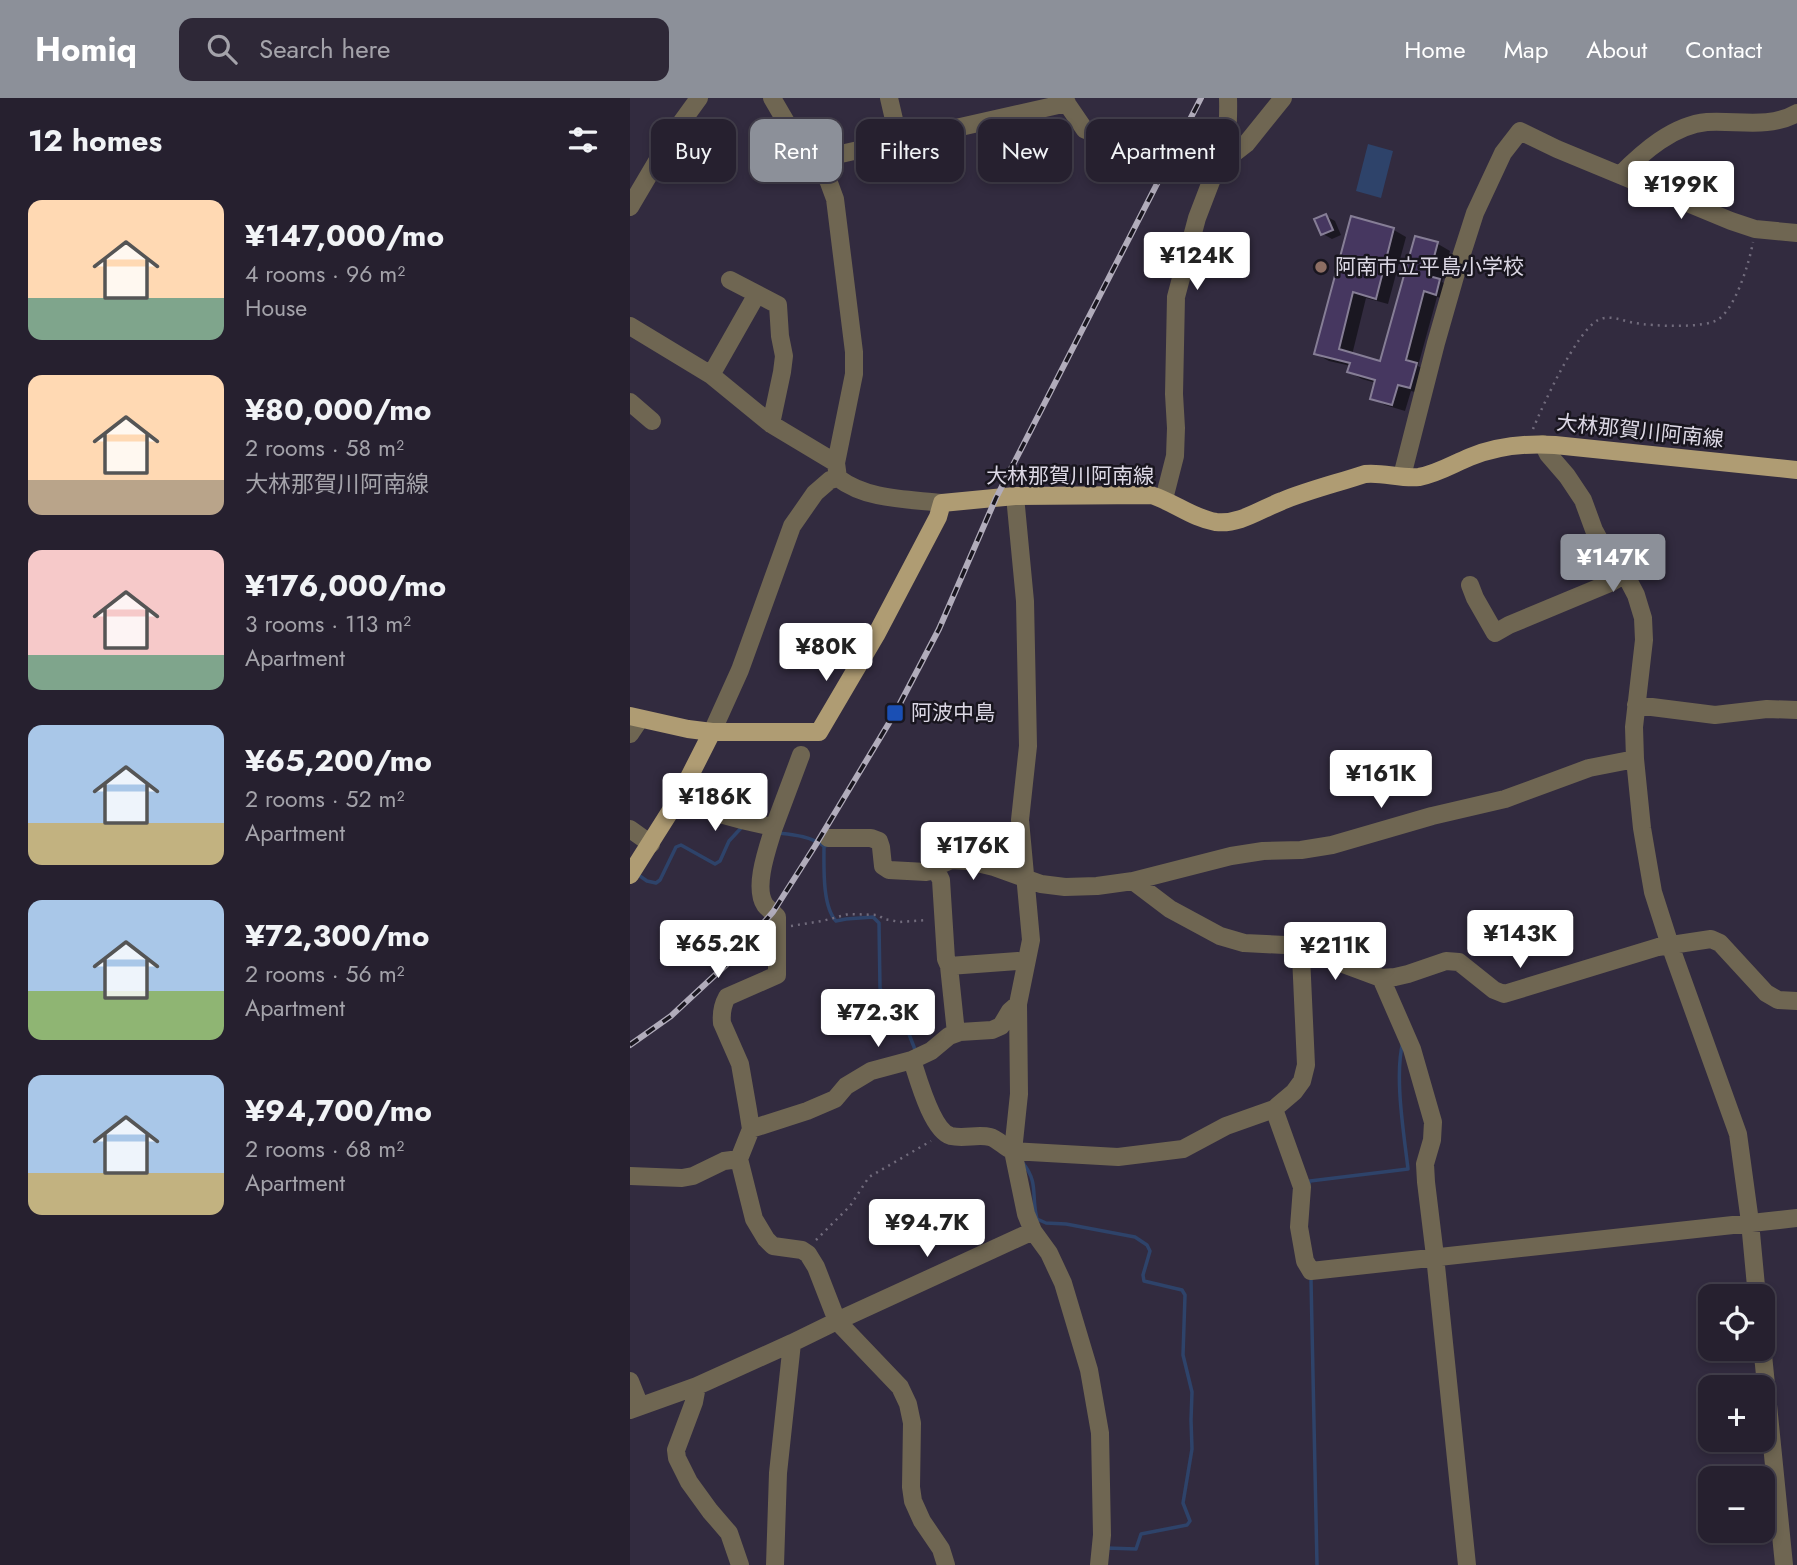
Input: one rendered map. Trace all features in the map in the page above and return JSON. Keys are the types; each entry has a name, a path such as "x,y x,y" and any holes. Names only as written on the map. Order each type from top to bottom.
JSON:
{"main road":[{"name":"大林那賀川阿南線","path":"942,503 1015,496 1151,495 1164,499 1196,517 1226,522 1365,474 1418,477 1508,445 1535,444 1797,470"},
{"path":"633,723 744,734 819,732 876,635 938,517 942,503"},
{"path":"630,875 678,799 712,732"}],"street":[{"path":"630,207 673,134 699,98"},
{"path":"772,98 784,119"},
{"path":"889,98 894,119"},
{"path":"1228,98 1229,119"},
{"path":"1239,149 1283,98"},
{"path":"964,125 1065,101 1085,130"},
{"path":"1620,175 1639,155 1676,131 1705,122 1763,123 1786,119 1797,113"},
{"path":"1402,476 1458,266 1475,213 1503,153 1520,131 1731,221 1755,229 1797,233"},
{"path":"712,732 740,670 792,526 815,493 837,470 854,374 854,352 835,199 829,182"},
{"path":"1164,499 1175,456 1176,297 1197,218 1211,182"},
{"path":"730,280 778,305 784,356 771,424"},
{"path":"710,375 757,294"},
{"path":"630,326 710,375 771,424 837,470 847,484 877,495 942,503"},
{"path":"630,402 652,421"},
{"path":"1535,444 1548,454 1567,476 1583,500 1594,530 1607,554 1625,574 1636,595 1643,618 1644,640 1636,705 1634,759 1653,892 1738,1134 1756,1284"},
{"path":"1015,496 1025,601 1028,746 1020,820 1031,940 1018,1004 1019,1094 1013,1151 1026,1214 1063,1283 1089,1370 1100,1433 1102,1535 1099,1565"},
{"path":"1470,585 1495,633 1625,574"},
{"path":"1636,705 1715,715 1767,709 1797,710"},
{"path":"801,755 773,831 762,872 761,894 766,906 777,917 777,975 735,993 723,1004 722,1023 740,1064 751,1129 739,1159 754,1219 766,1239 774,1246 802,1250 808,1254 816,1267 836,1321 900,1387 908,1404 912,1423 913,1501 922,1521 941,1549 946,1565"},
{"path":"956,1033 938,875 942,864 951,860 969,861 994,867 1026,880 1065,887 1133,881 1231,856 1332,845 1432,816 1505,799 1589,768 1634,759"},
{"path":"678,799 773,831"},
{"path":"630,829 650,844"},
{"path":"828,838 871,838 878,841 884,866 890,870 938,875"},
{"path":"1133,881 1170,909 1220,936 1244,943 1285,945 1381,978 1395,977 1446,961 1459,962 1494,990 1504,994 1658,947 1711,939 1720,943 1766,993 1778,1000 1797,1001"},
{"path":"912,1060 926,1102 942,1132 952,1136 992,1137 1013,1151 1118,1157 1183,1149 1226,1126 1274,1109 1294,1092 1302,1080 1306,1065 1302,952"},
{"path":"948,966 1018,961 1026,964"},
{"path":"1381,978 1412,1049 1433,1122 1432,1140 1425,1164 1426,1182 1467,1565"},
{"path":"751,1129 835,1099 846,1086 872,1071 912,1060 931,1051 956,1033 992,1030 1001,1026 1010,1010 1018,1004"},
{"path":"1274,1109 1302,1187 1298,1227 1305,1261 1311,1271 1797,1218"},
{"path":"630,1176 682,1178 693,1176 724,1161 739,1159"},
{"path":"630,1381 635,1408 697,1385 792,1343 1034,1231"},
{"path":"775,1565 778,1473 792,1343"},
{"path":"1764,1361 1784,1565"},
{"path":"697,1385 694,1402 676,1450 677,1458 689,1482 729,1533 740,1565"}],"path":[{"path":"1535,444 1550,390 1585,332 1598,320 1611,317 1635,323 1680,325 1700,325 1717,321 1728,310 1748,267 1755,229"},
{"path":"778,927 802,925 849,914 874,914 900,922 943,919"},
{"path":"802,1250 811,1245 850,1206 869,1177 922,1147 942,1132"}],"water":[{"path":"1368,144 1393,151 1381,198 1356,191"}],"building":[{"path":"1326,214 1333,230 1321,235 1314,219"},
{"path":"1351,216 1394,228 1376,299 1353,292 1339,349 1380,361 1415,236 1438,242 1429,276 1440,279 1436,295 1424,291 1406,360 1417,363 1410,388 1398,385 1392,405 1370,399 1375,380 1347,372 1350,363 1314,354"}],"waterway":[{"path":"637,874 656,883 676,847 681,845 715,864 720,861 729,841 742,827"},
{"path":"777,833 802,836 824,846 829,845"},
{"path":"824,846 825,885 831,914 836,921 873,917 879,923 880,988 895,1015 905,1024 916,1052"},
{"path":"1309,1184 1310,1181 1408,1169 1399,1071 1403,1042"},
{"path":"1023,1163 1033,1183 1037,1219 1046,1223 1066,1224 1135,1237 1147,1245 1150,1251 1143,1275 1144,1281 1182,1290 1185,1295 1183,1355 1192,1392 1192,1449 1183,1503 1190,1521 1187,1525 1141,1534 1136,1549 1107,1550"},
{"path":"1311,1280 1317,1565"}],"railway":[{"path":"630,1045 671,1016 727,964 773,912 815,846 895,713 939,629 996,498 1201,98"}],"place":[{"name":"阿南市立平島小学校","path":"1321,267"},
{"name":"阿波中島","path":"895,713"}]}
